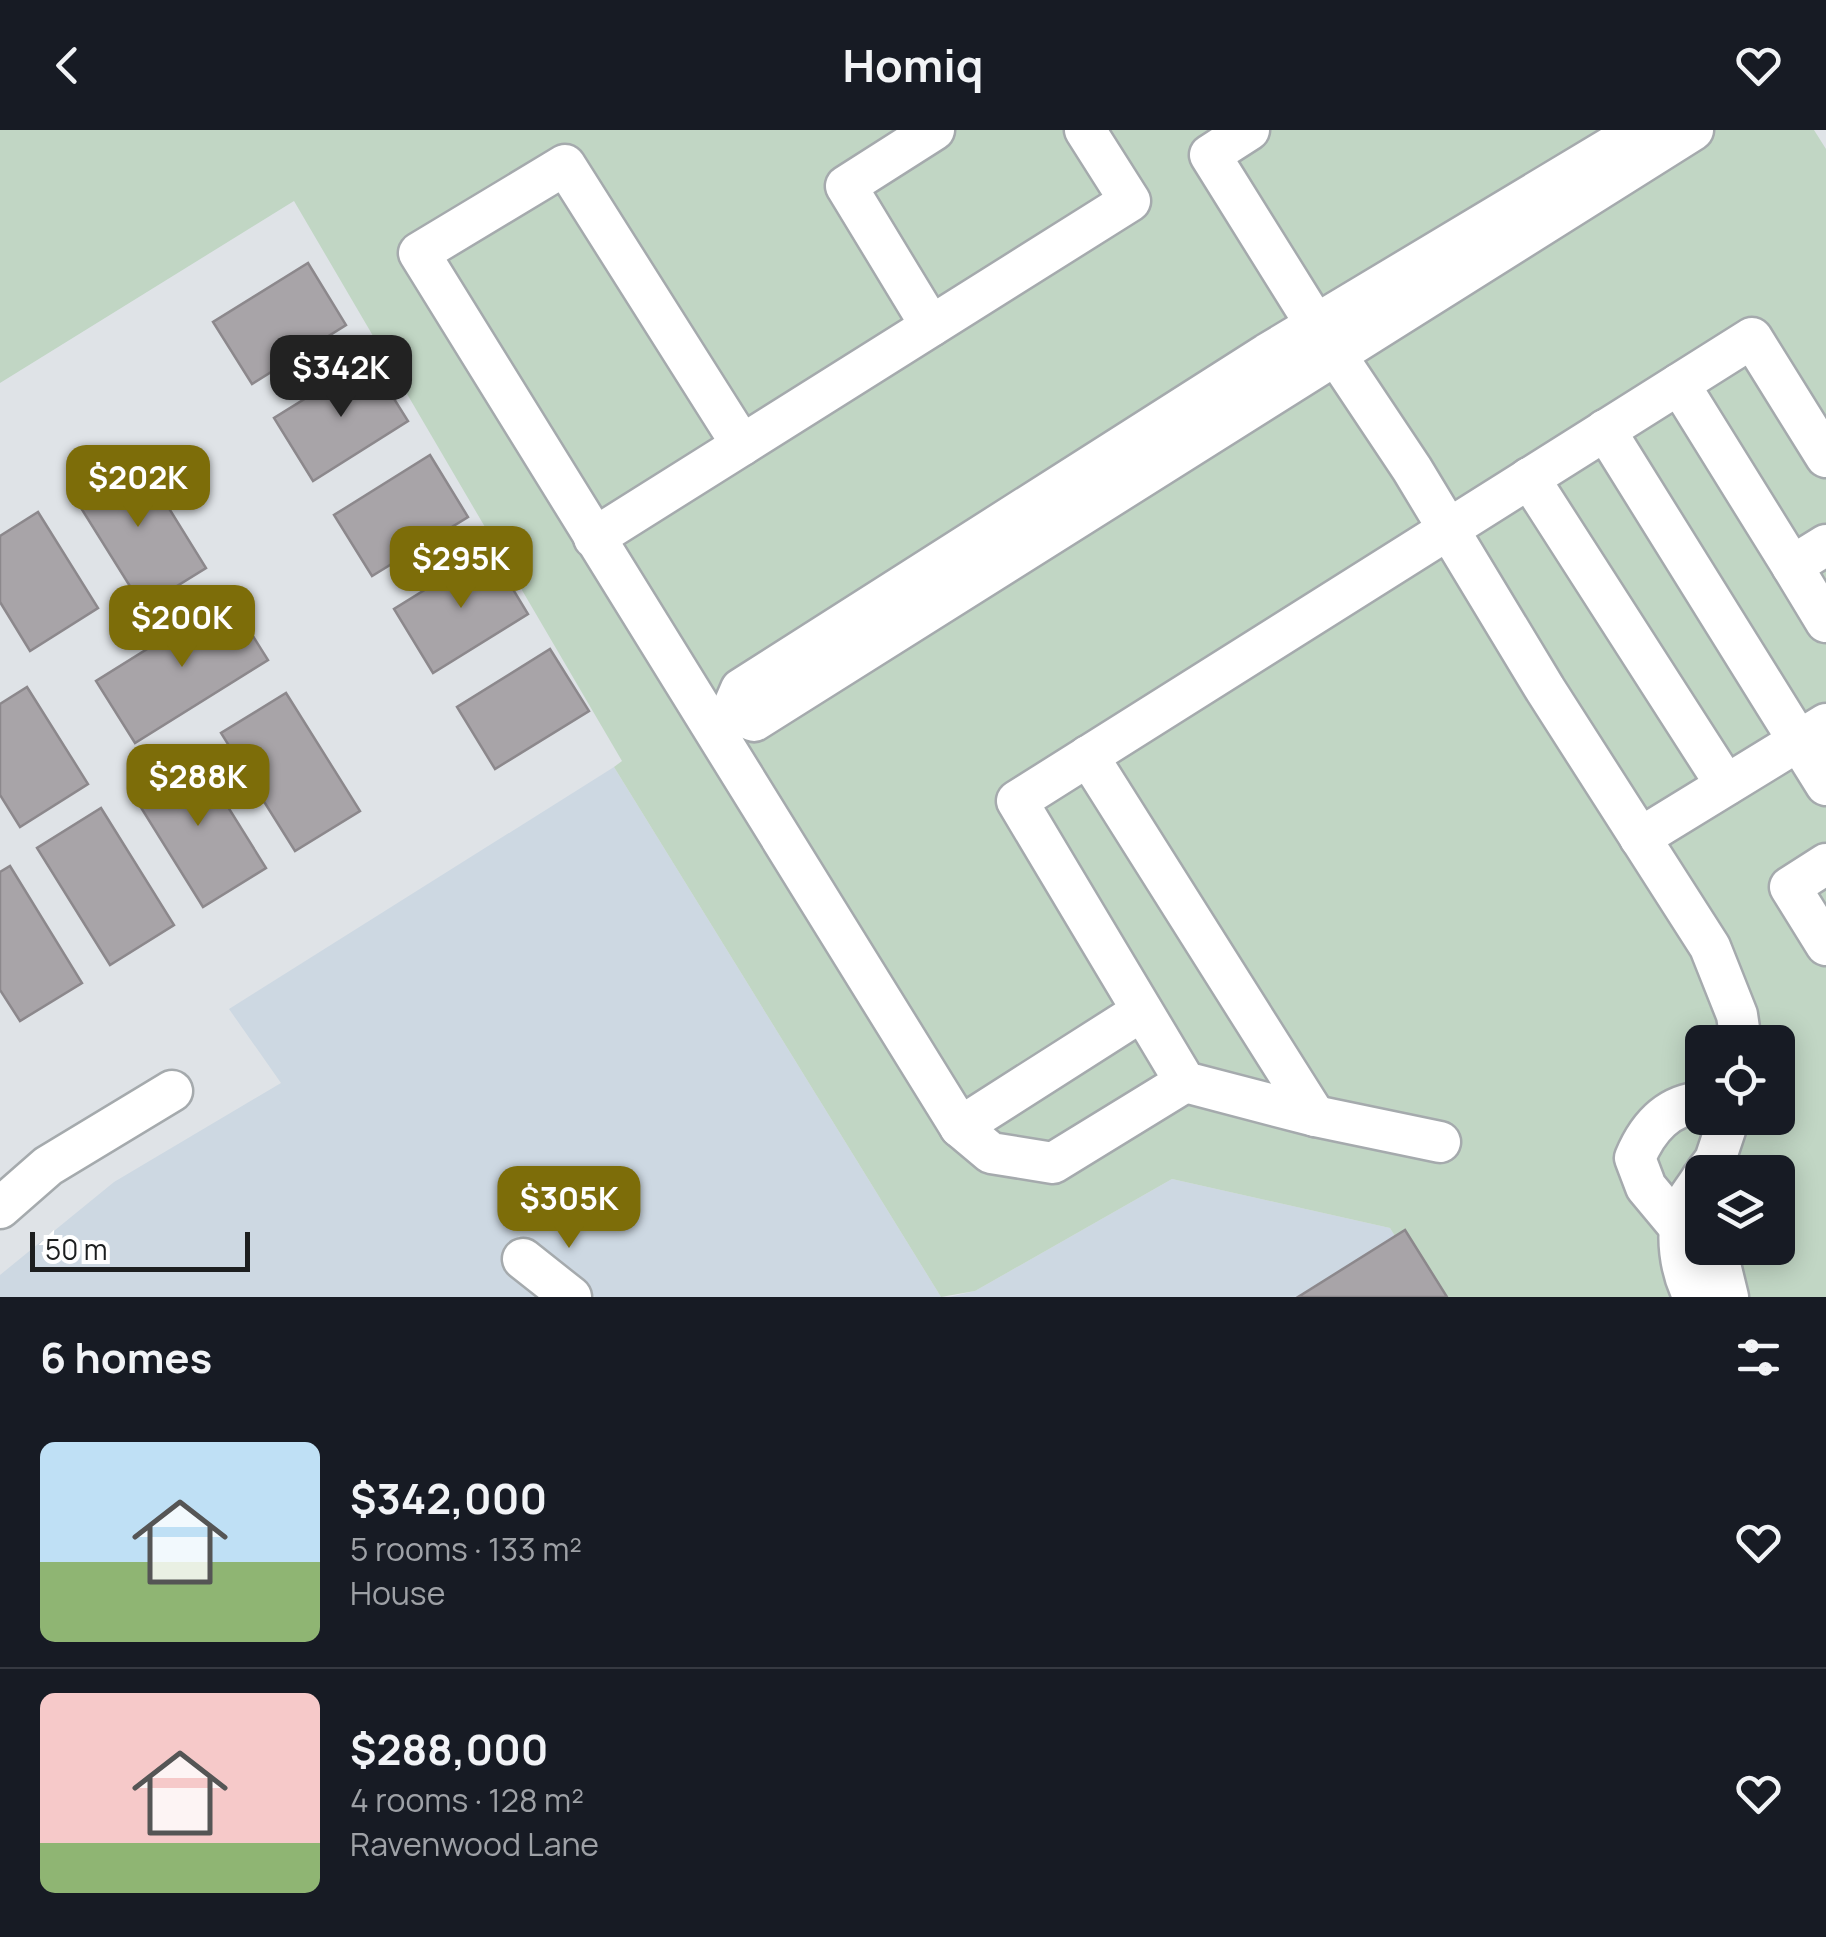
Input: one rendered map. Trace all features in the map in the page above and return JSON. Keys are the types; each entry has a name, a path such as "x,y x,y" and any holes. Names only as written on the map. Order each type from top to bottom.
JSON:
{"street":[{"path":"932,326 846,186 934,130"},
{"path":"594,538 1130,201 1085,130"},
{"path":"1250,130 1202,143 1710,947 1739,1025"},
{"path":"720,719 754,722 1640,130"},
{"path":"1326,340 1693,130"},
{"path":"742,444 565,164 419,253 594,538 720,719 960,1127 991,1153 1053,1163 1184,1082"},
{"path":"1440,1142 1315,1116 1184,1082 1017,802 1752,338 1826,457"},
{"path":"1679,384 1826,622"},
{"path":"1605,430 1812,733 1826,784"},
{"path":"1529,478 1726,785"},
{"path":"1792,566 1826,545"},
{"path":"1640,838 1812,733"},
{"path":"1088,756 1315,1116"},
{"path":"1826,864 1790,887 1826,945"},
{"path":"960,1127 1142,1011"},
{"path":"0,1208 48,1166 172,1090"},
{"path":"1685,1104 1646,1131 1635,1158 1646,1187 1685,1225"},
{"path":"1685,1241 1679,1243 1687,1284 1694,1297"},
{"path":"523,1258 562,1294"},
{"path":"1712,1265 1728,1297"}],"shaded area":[{"path":"614,767 941,1297 595,1297 519,1236 502,1261 539,1291 534,1297 0,1297 0,1275 114,1182 281,1083 229,1009"},
{"path":"1172,1179 1390,1228 1433,1297 949,1297 975,1291"}],"green space":[{"path":"0,130 1814,130 1826,149 1826,1297 1433,1297 1390,1228 1172,1179 975,1291 941,1297 614,767 622,761 294,201 0,383"}],"building":[{"path":"308,263 346,325 252,384 213,322"},
{"path":"369,359 408,421 313,481 274,418"},
{"path":"134,452 206,568 143,607 71,492"},
{"path":"430,455 468,517 372,576 334,515"},
{"path":"38,512 98,608 30,651 0,602 0,536"},
{"path":"489,550 528,614 433,673 394,609"},
{"path":"229,598 268,660 135,743 96,681"},
{"path":"550,649 589,711 495,769 457,707"},
{"path":"27,687 88,784 20,827 0,795 0,704"},
{"path":"286,693 360,811 295,851 221,733"},
{"path":"193,751 266,868 203,907 130,790"},
{"path":"101,808 174,925 110,965 37,848"},
{"path":"10,866 82,983 20,1021 0,990 0,872"},
{"path":"1405,1230 1447,1297 1298,1297"}]}
